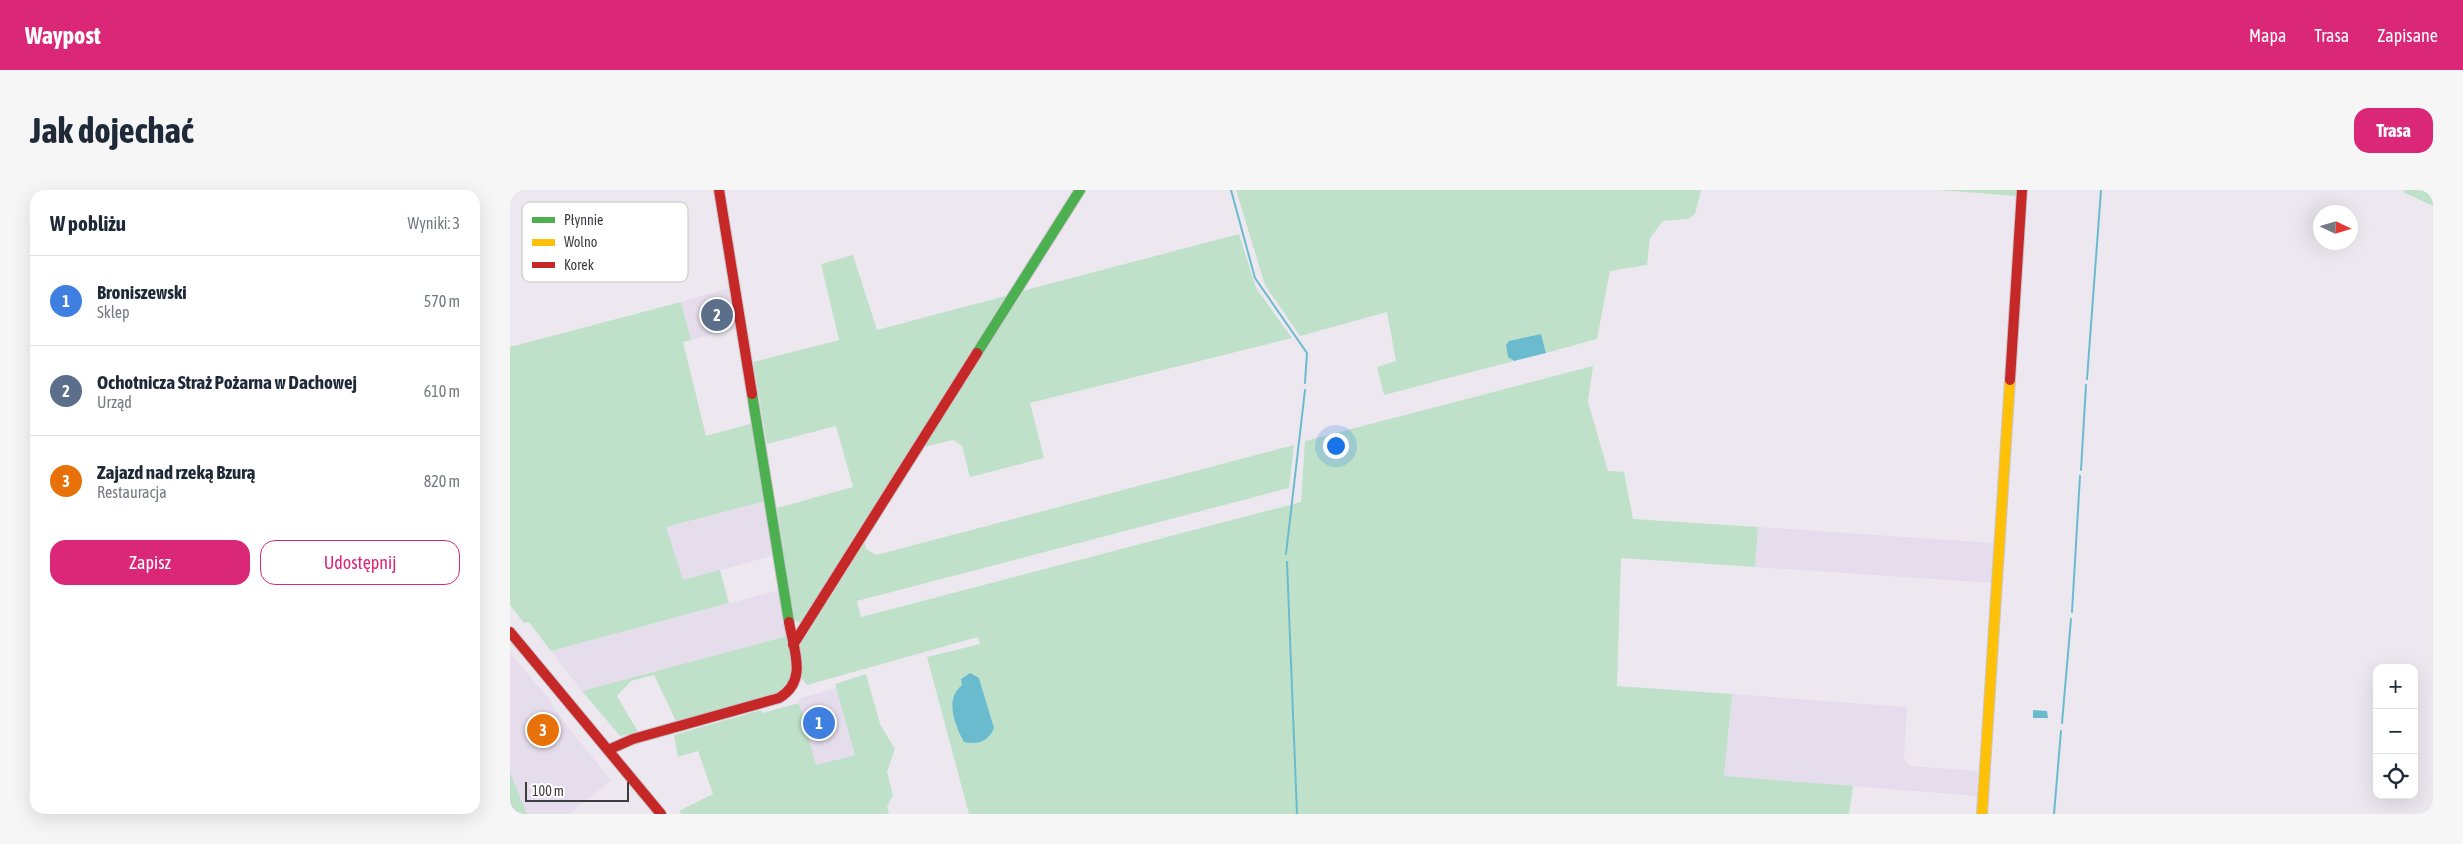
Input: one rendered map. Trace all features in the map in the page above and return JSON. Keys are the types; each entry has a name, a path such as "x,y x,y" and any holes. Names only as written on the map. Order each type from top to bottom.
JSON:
{"street":[{"path":"608,750 633,739 784,696 795,686 798,676 719,190"},
{"path":"793,646 1080,190"},
{"path":"1982,814 2022,190"},
{"path":"510,632 660,814"}],"shaded area":[{"path":"730,288 737,328 691,340 681,302"},
{"path":"766,501 775,555 683,581 666,527"},
{"path":"1758,527 1994,543 1992,583 1755,567"},
{"path":"779,590 787,636 582,691 551,651"},
{"path":"510,653 552,702 551,704 570,730 611,780 569,814 510,814"},
{"path":"836,688 855,755 816,765 798,699"},
{"path":"1732,694 1907,707 1904,758 1910,766 1978,771 1977,796 1724,776"}],"green space":[{"path":"1236,190 1701,190 1695,214 1688,219 1663,221 1650,238 1647,265 1610,271 1597,339 1546,353 1541,334 1506,345 1508,357 1514,361 1384,395 1377,367 1396,361 1387,312 1300,336 1265,285"},
{"path":"1938,190 2016,190 2016,196"},
{"path":"2404,190 2433,190 2433,206 2403,192"},
{"path":"1239,234 1256,288 1292,338 1030,403 1044,458 970,477 962,446 953,440 924,447 1022,291"},
{"path":"853,255 877,330 1009,295 805,620 799,623 793,620 777,508 853,487 836,426 767,444 753,362 839,340 821,264"},
{"path":"681,302 691,340 683,342 706,436 753,423 766,501 666,527 683,580 720,570 729,603 551,651 529,622 524,623 510,605 510,347"},
{"path":"1593,366 1588,402 1608,471 1624,472 1633,519 1758,527 1755,567 1621,558 1617,686 1732,694 1724,776 1853,786 1849,814 969,814 927,657 980,644 978,637 807,685 802,679 798,648 865,542 866,549 876,555 1294,445 1289,488 857,601 861,617 1301,502 1305,441","holes":["979,678 994,728 956,727 952,707 957,689"]},
{"path":"787,636 792,674 788,687 782,692 676,721 654,675 631,681 617,696 638,732 620,736 582,691"},
{"path":"866,674 880,724 895,749 887,772 893,795 887,807 889,814 681,814 679,811 713,794 698,751 678,757 674,735 761,710 762,713 799,703 816,765 855,755 835,684"},
{"path":"510,772 527,814 510,814"}],"water":[{"path":"1541,334 1546,353 1514,361 1508,357 1506,345 1509,341"},
{"path":"970,673 979,678 994,728 989,737 978,743 964,742 957,728 952,705 953,697 962,685 961,679"},
{"path":"2033,710 2047,711 2048,718 2033,718"}],"waterway":[{"path":"1231,190 1255,278 1307,353 1305,383"},
{"path":"2087,379 2101,190"},
{"path":"2081,470 2086,385"},
{"path":"1286,554 1305,390"},
{"path":"2072,612 2080,476"},
{"path":"1287,562 1297,814"},
{"path":"2062,723 2071,619"},
{"path":"2054,814 2061,731"}],"traffic: fast":[{"path":"977,353 1080,190"},
{"path":"752,394 789,622"}],"traffic: slow":[{"path":"1982,814 2010,380"}],"traffic: jam":[{"path":"719,190 752,394"},
{"path":"2010,380 2022,190"},
{"path":"793,645 977,353"},
{"path":"608,750 633,739 779,698 794,683 796,674 796,654 789,622"},
{"path":"510,632 661,814"}],"place":[{"name":"Ochotnicza Straż Pożarna w Dachowej","path":"717,315"},
{"name":"Broniszewski","path":"819,723"},
{"name":"Zajazd nad rzeką Bzurą","path":"543,730"}]}
